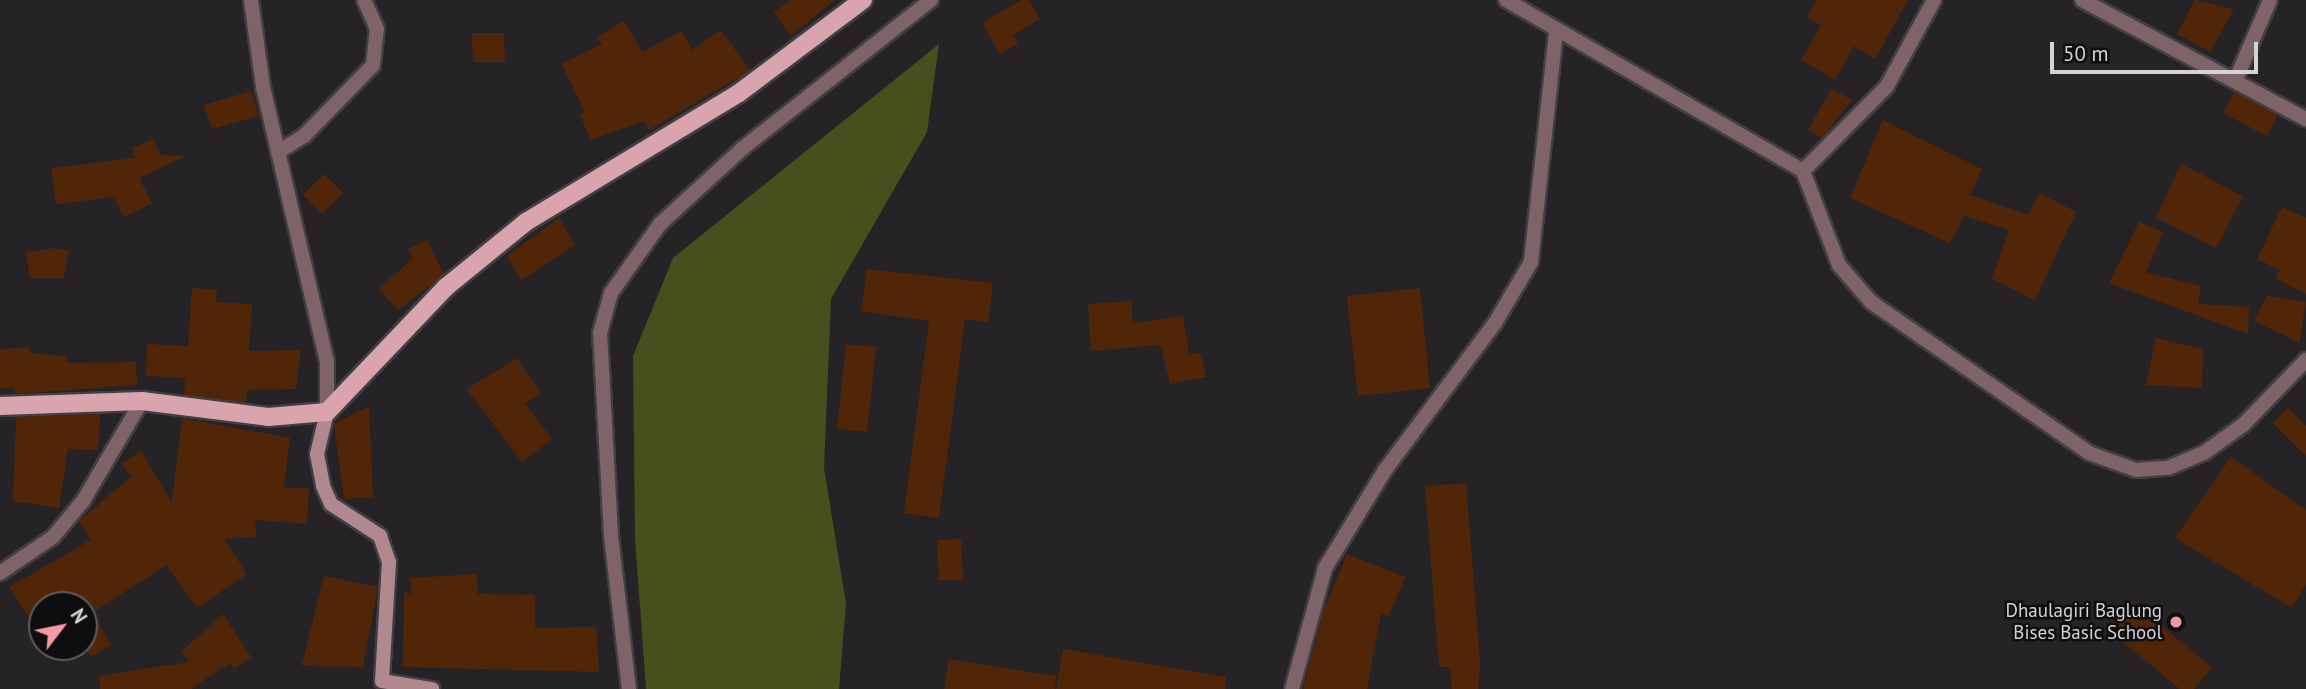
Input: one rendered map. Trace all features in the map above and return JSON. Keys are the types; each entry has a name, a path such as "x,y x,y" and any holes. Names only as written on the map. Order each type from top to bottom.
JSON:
{"main road":[{"path":"432,689 381,685 389,562 380,536 331,504 323,486 317,454 327,412 446,287 515,231 739,93 863,0"},
{"path":"0,406 142,401 268,417 327,412"}],"street":[{"path":"251,0 278,152 327,361 327,412"},
{"path":"278,152 304,136 373,65 377,29 364,0"},
{"path":"629,689 611,535 600,333 611,293 660,223 743,148 931,0"},
{"path":"1506,0 1556,33 1620,63 1803,171 1839,265 1871,302 2089,453 2136,470 2168,468 2204,453 2243,425 2306,360"},
{"path":"1803,171 1887,86 1934,0"},
{"path":"2082,0 2306,119"},
{"path":"2235,81 2270,0"},
{"path":"1292,689 1325,568 1385,470 1495,323 1531,262 1556,33"},
{"path":"0,573 53,537 75,510 142,401"}],"green space":[{"path":"939,44 927,132 831,299 824,468 846,603 839,689 646,689 635,538 633,356 673,258"}],"building":[{"path":"791,0 835,0 791,36 774,12"},
{"path":"1021,0 1029,0 1040,19 1013,35 1018,44 1000,54 982,23"},
{"path":"1817,0 1908,0 1875,59 1854,46 1835,80 1801,60 1821,26 1807,17"},
{"path":"2195,0 2234,9 2210,52 2177,34"},
{"path":"624,21 642,52 682,31 692,50 721,30 750,71 649,130 644,121 590,140 580,114 585,112 562,64 602,44 597,37"},
{"path":"472,33 504,33 505,62 473,62"},
{"path":"1831,89 1852,100 1822,138 1808,130"},
{"path":"251,91 259,116 212,129 204,105"},
{"path":"2234,92 2278,115 2267,136 2223,113"},
{"path":"1883,120 1982,169 1970,195 2029,215 2039,193 2076,212 2035,300 1992,279 2009,230 1964,216 1950,243 1850,198"},
{"path":"153,139 161,155 186,156 139,178 152,203 124,217 114,197 56,204 51,168 136,158 132,148"},
{"path":"2181,164 2243,196 2216,248 2156,218"},
{"path":"324,174 343,193 322,214 303,195"},
{"path":"2282,207 2306,218 2306,294 2275,278 2280,270 2257,259"},
{"path":"559,218 575,245 521,280 507,256"},
{"path":"2139,222 2163,232 2146,272 2201,286 2198,304 2249,307 2248,334 2109,283"},
{"path":"427,240 444,274 398,310 379,289 413,258 408,249"},
{"path":"55,248 69,251 64,278 30,278 26,253"},
{"path":"867,269 993,283 988,322 965,319 939,518 904,513 929,321 861,311"},
{"path":"192,288 217,290 216,302 252,304 249,351 301,350 296,389 247,390 246,403 184,395 185,378 146,376 147,344 188,346"},
{"path":"1420,288 1430,388 1358,396 1347,296"},
{"path":"2267,296 2306,302 2299,343 2254,321"},
{"path":"1131,301 1133,323 1183,316 1189,355 1200,353 1206,377 1170,384 1161,345 1091,351 1088,304"},
{"path":"2156,338 2203,349 2202,388 2146,385"},
{"path":"846,344 876,347 867,432 837,429"},
{"path":"29,347 30,353 67,356 67,363 136,362 137,385 15,394 14,387 0,389 0,349"},
{"path":"517,358 541,393 525,404 552,439 522,462 467,389"},
{"path":"369,406 373,497 344,499 334,424"},
{"path":"2288,408 2306,426 2306,456 2273,423"},
{"path":"100,414 98,450 68,449 59,508 13,501 16,417"},
{"path":"182,418 290,438 284,487 309,489 307,524 255,520 257,537 224,539 247,574 197,608 166,565 98,609 98,591 28,591 28,616 9,587 91,540 79,521 131,477 122,463 141,451 172,503"},
{"path":"2231,457 2306,510 2306,584 2292,608 2175,538"},
{"path":"1466,483 1480,664 1478,689 1452,689 1450,667 1439,667 1425,486"},
{"path":"961,539 963,580 939,580 937,540"},
{"path":"1347,554 1405,577 1389,616 1381,613 1367,689 1303,689 1324,609"},
{"path":"477,574 478,594 535,595 535,628 596,627 599,672 403,667 404,592 411,594 410,578"},
{"path":"324,576 378,587 363,667 302,666"},
{"path":"2131,600 2212,668 2194,689 2180,689 2107,629"},
{"path":"223,614 251,657 234,669 230,663 191,689 100,689 99,676 189,662 182,651"},
{"path":"98,623 111,645 98,653"},
{"path":"1063,649 1226,677 1225,689 1056,689"},
{"path":"949,659 1056,676 1055,689 944,689"}],"place":[{"name":"Dhaulagiri Baglung Bises Basic School","path":"2176,622"}]}
